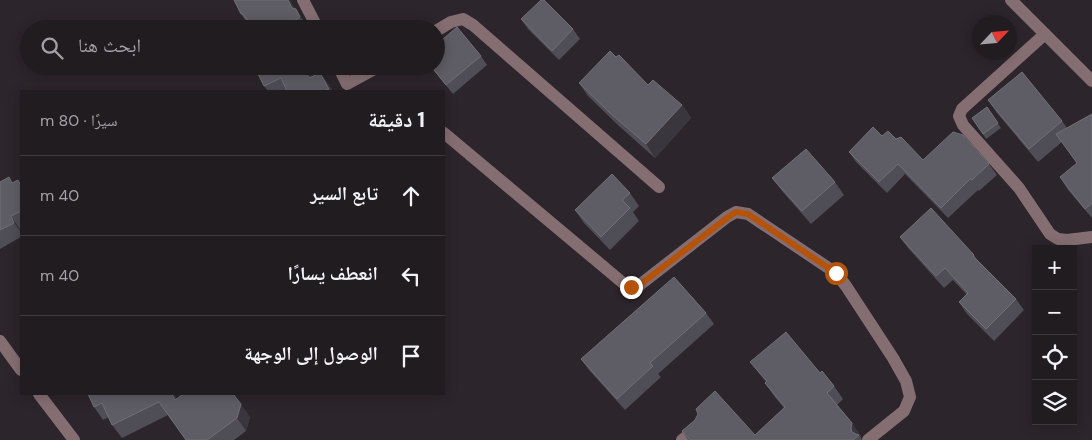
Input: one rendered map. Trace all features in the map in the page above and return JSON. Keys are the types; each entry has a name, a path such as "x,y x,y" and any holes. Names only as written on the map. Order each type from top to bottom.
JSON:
{"street":[{"path":"303,0 313,20"},
{"path":"1011,0 1092,81"},
{"path":"445,26 451,22 463,20 473,26 659,187"},
{"path":"1045,34 962,109 959,116 963,125 1019,188 1050,234 1058,239 1067,240 1092,237"},
{"path":"343,75 350,88 368,75"},
{"path":"445,134 623,283 631,287 637,287 736,212 748,214 836,273 893,358 906,382 910,397 904,411 868,440"},
{"path":"0,341 20,369"},
{"path":"40,395 74,440"},
{"path":"682,440 699,427"}],"building":[{"path":"234,0 288,0 300,17 296,20 247,20 241,14"},
{"path":"541,0 544,0 573,29 552,51 521,19"},
{"path":"457,27 481,56 446,85 438,75 445,75 445,37"},
{"path":"610,51 616,57 619,55 648,85 653,80 682,105 646,144 579,83"},
{"path":"1022,72 1062,121 1029,149 988,100"},
{"path":"258,75 308,75 309,78 321,75 329,89 287,90 281,78 264,86"},
{"path":"987,107 998,123 983,134 972,118"},
{"path":"1092,114 1092,203 1085,209 1060,177 1077,163 1056,134"},
{"path":"873,127 882,136 888,131 896,139 901,137 923,160 953,132 963,135 989,164 972,180 970,179 941,208 898,164 879,182 849,152"},
{"path":"806,149 835,182 802,211 772,178"},
{"path":"612,174 630,193 622,200 630,208 601,237 575,210"},
{"path":"9,177 12,183 18,180 20,184 20,212 11,216 14,223 0,230 0,182"},
{"path":"931,208 973,256 1016,299 986,329 959,302 968,293 945,268 936,276 900,237"},
{"path":"674,277 706,313 650,363 653,366 617,399 581,359"},
{"path":"786,332 820,373 822,371 834,386 827,393 852,423 852,432 859,435 853,440 690,440 682,431 695,420 698,414 696,409 715,391 755,435 785,407 765,383 767,381 750,362"},
{"path":"88,395 172,395 175,400 182,395 234,395 241,404 237,418 207,440 186,440 159,402 112,425 102,403 94,407"}],"route":[{"path":"631,287 637,287 736,212 748,214 836,273"}]}
